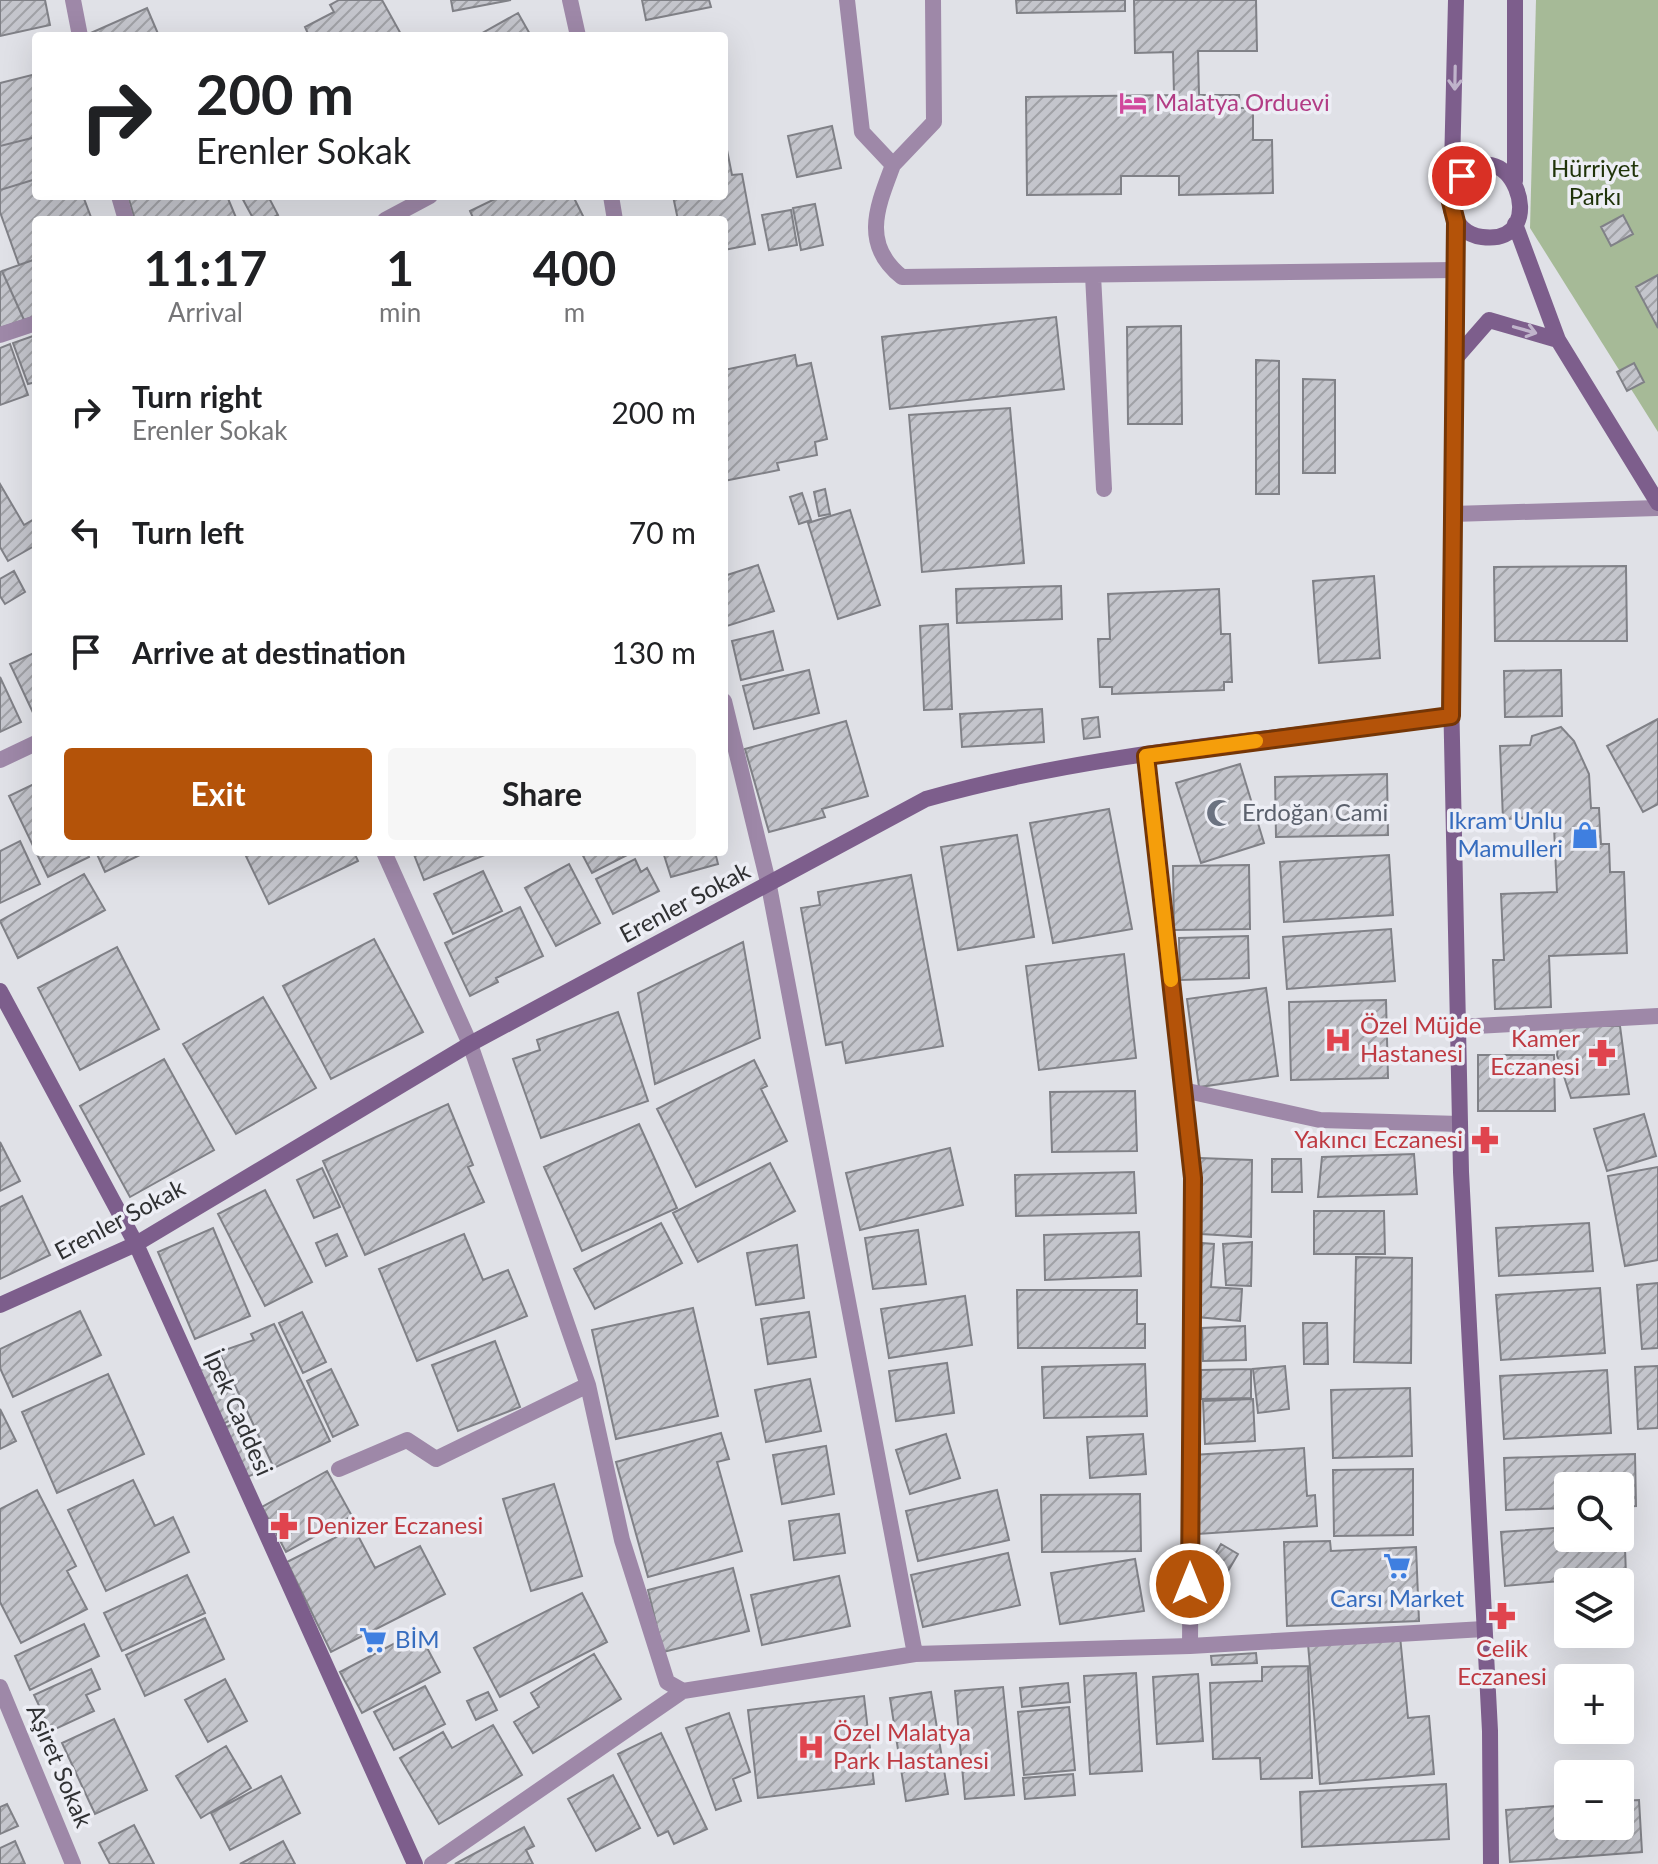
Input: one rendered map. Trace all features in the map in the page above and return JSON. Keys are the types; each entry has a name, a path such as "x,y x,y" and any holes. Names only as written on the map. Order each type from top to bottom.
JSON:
{"main road":[{"path":"1456,0 1454,186 1450,198 1456,222 1451,716 1460,1124 1484,1629 1491,1864"},
{"path":"1456,222 1474,236 1497,237 1515,224 1522,203 1515,181 1515,0"},
{"path":"1454,186 1462,176 1483,167 1496,168 1515,181"},
{"path":"1515,224 1558,340 1658,505"},
{"path":"1454,360 1489,320 1558,340"},
{"name":"Erenler Sokak","path":"0,1305 136,1244 470,1044 926,799 983,783 1146,756 1451,716"},
{"name":"İpek Caddesi","path":"0,991 136,1244 415,1864"}],"street":[{"path":"73,0 79,32"},
{"path":"570,0 577,32"},
{"path":"847,0 862,132 893,165"},
{"path":"933,0 934,122 893,165 874,216 883,255 902,277 1455,270"},
{"path":"392,216 422,200"},
{"path":"1093,275 1104,489"},
{"path":"0,335 32,324"},
{"path":"1452,514 1658,505"},
{"path":"728,717 769,886 915,1654"},
{"path":"0,760 32,745"},
{"path":"1146,756 1193,1178 1190,1646"},
{"path":"386,856 470,1044 588,1385 622,1540 667,1682 683,1691"},
{"path":"1458,1027 1658,1016"},
{"path":"1183,1090 1320,1120 1460,1124"},
{"path":"339,1469 407,1440 436,1459 588,1385"},
{"path":"432,1864 683,1691 915,1654 1190,1646 1484,1629"},
{"name":"Aşiret Sokak","path":"0,1687 73,1864"}],"green space":[{"name":"Hürriyet Parkı","path":"1536,0 1658,0 1658,432 1530,228"}],"building":[{"path":"0,0 45,0 50,25 0,36"},
{"path":"339,0 382,0 400,32 307,32 305,27 334,12 330,5"},
{"path":"451,0 511,0 453,11"},
{"path":"642,0 709,0 711,7 646,20"},
{"path":"1016,0 1125,0 1125,11 1017,13"},
{"name":"Malatya Orduevi","path":"1134,0 1256,0 1257,51 1198,51 1199,95 1239,95 1240,108 1253,108 1253,140 1272,140 1273,193 1179,195 1179,176 1121,176 1121,194 1027,195 1026,97 1174,95 1173,52 1135,53"},
{"path":"147,8 157,32 93,32"},
{"path":"518,13 529,32 484,32"},
{"path":"32,75 32,138 0,146 0,83"},
{"path":"832,126 841,168 797,177 788,136"},
{"path":"32,138 32,180 0,190 0,146"},
{"path":"728,155 732,175 742,174 755,244 728,249 728,216 677,216 674,200 728,200"},
{"path":"32,180 32,200 84,200 90,216 32,216 32,260 19,265 0,212 0,190"},
{"path":"129,200 229,200 235,216 134,216"},
{"path":"243,200 270,200 278,215 276,216 252,216"},
{"path":"493,200 575,200 583,216 472,216 470,211"},
{"path":"815,204 823,245 801,250 793,208"},
{"path":"791,210 797,245 769,250 762,215"},
{"path":"1623,215 1633,234 1611,246 1601,227"},
{"path":"32,260 32,317 24,320 2,271"},
{"path":"0,272 24,320 0,328"},
{"path":"1658,275 1658,328 1636,287"},
{"path":"1056,317 1064,389 890,409 882,337"},
{"path":"1181,326 1182,424 1128,424 1127,327"},
{"path":"32,336 32,383 28,384 13,343"},
{"path":"10,344 28,395 0,405 0,348"},
{"path":"795,355 797,366 811,363 827,439 815,442 817,455 777,463 779,470 728,480 728,369"},
{"path":"1256,360 1279,361 1279,494 1256,494"},
{"path":"1634,363 1644,382 1627,391 1617,372"},
{"path":"1303,379 1335,380 1335,473 1303,473"},
{"path":"1010,408 1024,563 922,572 909,415"},
{"path":"0,484 24,525 32,520 32,547 8,561 0,547"},
{"path":"825,489 830,514 819,516 814,492"},
{"path":"802,493 811,520 799,524 790,497"},
{"path":"850,510 880,605 838,619 808,523"},
{"path":"758,565 774,611 728,626 728,575"},
{"path":"1626,566 1627,641 1495,641 1494,567"},
{"path":"14,571 25,592 5,604 0,596 0,579"},
{"path":"1374,576 1380,658 1319,663 1313,581"},
{"path":"1061,586 1062,619 957,623 956,589"},
{"path":"1219,589 1221,634 1230,634 1232,682 1224,682 1224,690 1112,694 1112,687 1100,687 1098,639 1110,639 1108,594"},
{"path":"948,624 952,709 924,710 920,626"},
{"path":"773,631 783,670 741,680 732,641"},
{"path":"32,654 32,711 10,664"},
{"path":"809,670 819,713 754,729 743,686"},
{"path":"1561,670 1562,716 1505,717 1504,671"},
{"path":"0,677 21,722 0,732"},
{"path":"1042,709 1044,742 962,747 960,714"},
{"path":"1098,717 1100,737 1084,739 1082,719"},
{"path":"1658,719 1658,804 1643,812 1607,746"},
{"path":"846,721 868,796 822,809 825,817 769,832 745,749"},
{"path":"1561,727 1574,741 1589,774 1591,808 1599,808 1601,844 1609,844 1610,872 1624,872 1627,953 1549,956 1551,1007 1495,1009 1493,960 1504,960 1501,894 1557,892 1554,827 1532,827 1532,818 1503,819 1500,746 1530,745 1532,736"},
{"name":"Erdoğan Cami","path":"1240,764 1264,843 1201,863 1176,783"},
{"path":"1387,774 1388,835 1276,837 1275,777"},
{"path":"32,785 32,844 9,796"},
{"path":"1109,809 1132,929 1053,943 1030,823"},
{"path":"1017,835 1034,937 958,950 941,847"},
{"path":"20,841 40,884 0,903 0,851"},
{"path":"1389,855 1393,915 1284,922 1280,862"},
{"path":"38,856 89,856 89,857 48,877"},
{"path":"98,856 138,856 105,872"},
{"path":"246,856 356,856 358,861 269,904"},
{"path":"415,856 483,856 424,880"},
{"path":"583,856 625,856 592,873"},
{"path":"664,856 716,856 718,864 671,877"},
{"path":"635,859 641,872 647,868 659,891 613,914 596,879"},
{"path":"569,864 600,923 556,946 525,888"},
{"path":"1249,865 1250,929 1174,930 1173,866"},
{"path":"483,871 502,911 453,934 434,894"},
{"path":"84,874 105,910 18,958 0,921"},
{"path":"911,875 943,1046 846,1063 842,1042 826,1045 801,908 820,905 818,892"},
{"path":"520,907 543,956 496,978 498,982 470,996 445,943"},
{"path":"1391,929 1395,981 1287,989 1283,937"},
{"path":"1248,936 1249,978 1180,980 1179,938"},
{"path":"374,939 423,1032 331,1079 283,986"},
{"path":"743,942 760,1038 655,1084 638,993"},
{"path":"117,947 159,1029 80,1070 38,988"},
{"path":"1124,954 1136,1058 1039,1070 1026,966"},
{"path":"1266,988 1278,1076 1199,1087 1187,999"},
{"path":"263,997 316,1088 236,1134 183,1044"},
{"name":"Özel Müjde Hastanesi","path":"1386,1000 1388,1078 1291,1080 1289,1002"},
{"path":"618,1012 648,1101 541,1138 513,1059 540,1050 537,1040"},
{"path":"1561,1026 1620,1026 1629,1094 1571,1098 1557,1055"},
{"path":"1478,1055 1554,1055 1555,1111 1478,1111"},
{"path":"164,1059 214,1150 130,1197 80,1106"},
{"path":"754,1060 767,1086 761,1089 787,1141 696,1187 657,1109"},
{"path":"1135,1091 1137,1151 1052,1152 1050,1092"},
{"path":"448,1104 473,1165 468,1167 484,1202 365,1255 323,1161"},
{"path":"1644,1114 1656,1156 1607,1171 1594,1129"},
{"path":"639,1124 677,1208 582,1251 544,1167"},
{"path":"0,1142 20,1181 0,1191"},
{"path":"950,1148 963,1205 860,1230 846,1173"},
{"path":"1414,1154 1417,1194 1318,1197 1322,1157"},
{"path":"1200,1158 1252,1160 1251,1237 1201,1234"},
{"path":"1272,1159 1301,1159 1302,1192 1272,1192"},
{"path":"770,1163 795,1211 698,1262 673,1213"},
{"path":"1658,1167 1658,1260 1625,1266 1608,1176"},
{"path":"322,1168 340,1207 314,1218 297,1180"},
{"path":"1134,1172 1136,1213 1016,1216 1015,1175"},
{"path":"265,1190 312,1282 265,1306 218,1214"},
{"path":"22,1196 50,1255 0,1279 0,1207"},
{"path":"1314,1211 1384,1211 1385,1254 1314,1254"},
{"path":"661,1223 682,1263 595,1309 574,1269"},
{"path":"1589,1223 1593,1271 1499,1276 1496,1228"},
{"path":"213,1228 250,1316 195,1339 158,1252"},
{"path":"918,1230 926,1284 873,1289 865,1238"},
{"path":"1139,1232 1141,1276 1045,1280 1044,1235"},
{"path":"337,1234 347,1256 326,1266 316,1243"},
{"path":"464,1234 483,1280 508,1270 527,1316 417,1361 379,1269"},
{"path":"1252,1242 1251,1286 1226,1285 1223,1244"},
{"path":"1202,1243 1214,1244 1211,1287 1242,1289 1240,1321 1197,1317"},
{"path":"797,1245 804,1298 756,1305 747,1253"},
{"path":"1356,1257 1412,1258 1411,1363 1354,1362"},
{"path":"1658,1283 1658,1348 1642,1349 1637,1285"},
{"path":"1600,1288 1605,1353 1501,1360 1496,1295"},
{"path":"1017,1290 1137,1290 1137,1324 1145,1324 1145,1348 1018,1348"},
{"path":"965,1296 972,1345 889,1358 881,1309"},
{"path":"693,1308 718,1416 616,1439 592,1330"},
{"path":"80,1311 101,1355 13,1397 0,1368 0,1349"},
{"path":"302,1312 326,1362 303,1373 279,1323"},
{"path":"809,1312 816,1357 768,1364 761,1319"},
{"path":"1303,1323 1327,1323 1328,1364 1304,1364"},
{"path":"274,1324 330,1441 274,1468 219,1352 254,1340 251,1334"},
{"path":"1245,1326 1246,1360 1203,1361 1202,1328"},
{"path":"495,1341 520,1407 458,1431 432,1365"},
{"path":"217,1359 243,1414 223,1424 197,1369"},
{"path":"947,1363 954,1413 896,1421 889,1371"},
{"path":"1145,1364 1147,1416 1044,1418 1042,1367"},
{"path":"1285,1366 1289,1409 1258,1413 1253,1369"},
{"path":"1658,1366 1658,1428 1638,1429 1635,1367"},
{"path":"331,1369 358,1425 333,1437 307,1381"},
{"path":"1251,1369 1251,1398 1201,1399 1201,1370"},
{"path":"1607,1370 1611,1433 1504,1439 1500,1376"},
{"path":"108,1374 144,1454 57,1493 22,1412"},
{"path":"810,1379 821,1431 766,1442 755,1390"},
{"path":"1410,1388 1412,1456 1333,1458 1331,1390"},
{"path":"1253,1399 1255,1441 1205,1444 1203,1401"},
{"path":"0,1409 16,1441 0,1449"},
{"path":"243,1419 266,1469 247,1477 224,1428"},
{"path":"721,1433 729,1459 717,1462 742,1551 648,1577 616,1462"},
{"path":"946,1434 960,1478 910,1494 896,1450"},
{"path":"1143,1434 1146,1474 1090,1478 1087,1437"},
{"path":"826,1446 834,1494 782,1504 773,1455"},
{"path":"1304,1448 1307,1496 1315,1495 1317,1526 1198,1534 1193,1455"},
{"path":"1635,1454 1636,1506 1634,1472 1554,1472 1554,1508 1506,1510 1504,1458"},
{"path":"1413,1469 1413,1535 1334,1536 1333,1470"},
{"path":"327,1471 352,1516 286,1552 262,1507"},
{"path":"133,1480 155,1526 173,1517 189,1552 106,1591 68,1510"},
{"path":"554,1484 582,1576 531,1591 503,1499"},
{"path":"37,1490 76,1566 67,1571 87,1609 21,1643 0,1602 0,1509"},
{"path":"997,1490 1009,1540 918,1561 906,1511"},
{"path":"1140,1494 1141,1551 1042,1552 1041,1495"},
{"path":"839,1514 845,1553 794,1560 789,1521"},
{"path":"354,1528 375,1568 420,1546 445,1594 331,1652 287,1562"},
{"path":"1554,1528 1554,1552 1625,1552 1626,1568 1554,1568 1554,1582 1505,1586 1501,1532"},
{"path":"1330,1541 1331,1551 1416,1547 1419,1621 1287,1626 1284,1542"},
{"path":"1221,1544 1238,1554 1224,1578 1207,1568"},
{"path":"1008,1553 1020,1605 923,1627 911,1575"},
{"path":"1135,1559 1144,1611 1060,1624 1051,1573"},
{"path":"733,1568 749,1631 663,1652 648,1590"},
{"path":"187,1575 205,1613 122,1651 104,1613"},
{"path":"839,1576 850,1626 762,1645 751,1595"},
{"path":"582,1593 607,1642 500,1697 474,1648"},
{"path":"205,1618 224,1659 145,1696 126,1655"},
{"path":"84,1624 99,1656 30,1690 15,1656"},
{"path":"418,1631 440,1672 362,1713 340,1672"},
{"path":"1400,1636 1408,1718 1429,1716 1434,1774 1320,1784 1308,1644"},
{"path":"1256,1653 1257,1663 1212,1665 1211,1656"},
{"path":"594,1654 621,1699 533,1753 514,1722 539,1707 531,1693"},
{"path":"1308,1666 1312,1778 1261,1779 1260,1758 1213,1759 1210,1683 1262,1681 1262,1667"},
{"path":"91,1669 100,1689 86,1695 94,1711 51,1731 34,1695"},
{"path":"1136,1673 1142,1771 1090,1774 1084,1676"},
{"path":"1198,1674 1203,1741 1157,1744 1153,1677"},
{"path":"225,1679 247,1721 208,1742 185,1700"},
{"path":"1068,1683 1070,1702 1022,1707 1020,1688"},
{"path":"425,1686 445,1724 394,1750 374,1712"},
{"path":"1003,1687 1014,1795 965,1799 955,1691"},
{"path":"488,1692 497,1710 476,1720 467,1701"},
{"path":"931,1692 948,1794 906,1801 890,1698"},
{"name":"Özel Malatya Park Hastanesi","path":"864,1696 874,1784 758,1798 748,1710"},
{"path":"1069,1707 1075,1770 1024,1775 1018,1712"},
{"path":"729,1713 750,1772 733,1779 741,1801 716,1810 686,1728"},
{"path":"114,1719 147,1790 95,1814 62,1743"},
{"path":"493,1725 522,1775 439,1824 400,1758 443,1732 452,1748"},
{"path":"661,1733 707,1829 674,1844 668,1831 658,1836 618,1754"},
{"path":"226,1746 251,1788 201,1818 176,1776"},
{"path":"1073,1774 1075,1795 1025,1799 1023,1778"},
{"path":"613,1775 640,1828 596,1851 568,1799"},
{"path":"281,1776 300,1813 230,1850 211,1813"},
{"path":"1446,1784 1449,1839 1302,1847 1300,1792"},
{"path":"1634,1800 1639,1800 1642,1852 1510,1862 1506,1810 1554,1806 1554,1840 1634,1840"},
{"path":"7,1804 18,1826 0,1834 0,1807"},
{"path":"134,1825 154,1864 110,1864 99,1843"},
{"path":"524,1827 534,1846 526,1850 533,1864 455,1864"},
{"path":"15,1841 25,1864 0,1864 0,1848"},
{"path":"283,1841 295,1864 240,1864"}],"slow traffic":[{"path":"1171,980 1146,756 1256,741"}],"place":[{"name":"Malatya Orduevi","path":"1133,103"},
{"name":"Erdoğan Cami","path":"1220,813"},
{"name":"Ikram Unlu Mamulleri","path":"1585,835"},
{"name":"Özel Müjde Hastanesi","path":"1338,1040"},
{"name":"Kamer Eczanesi","path":"1602,1053"},
{"name":"Yakıncı Eczanesi","path":"1485,1140"},
{"name":"Denizer Eczanesi","path":"284,1526"},
{"name":"Carsı Market","path":"1397,1566"},
{"name":"Celik Eczanesi","path":"1502,1616"},
{"name":"BİM","path":"373,1640"},
{"name":"Özel Malatya Park Hastanesi","path":"811,1747"}],"route":[{"path":"1190,1584 1193,1178 1146,756 1451,716 1456,222 1450,198 1462,176"}]}
